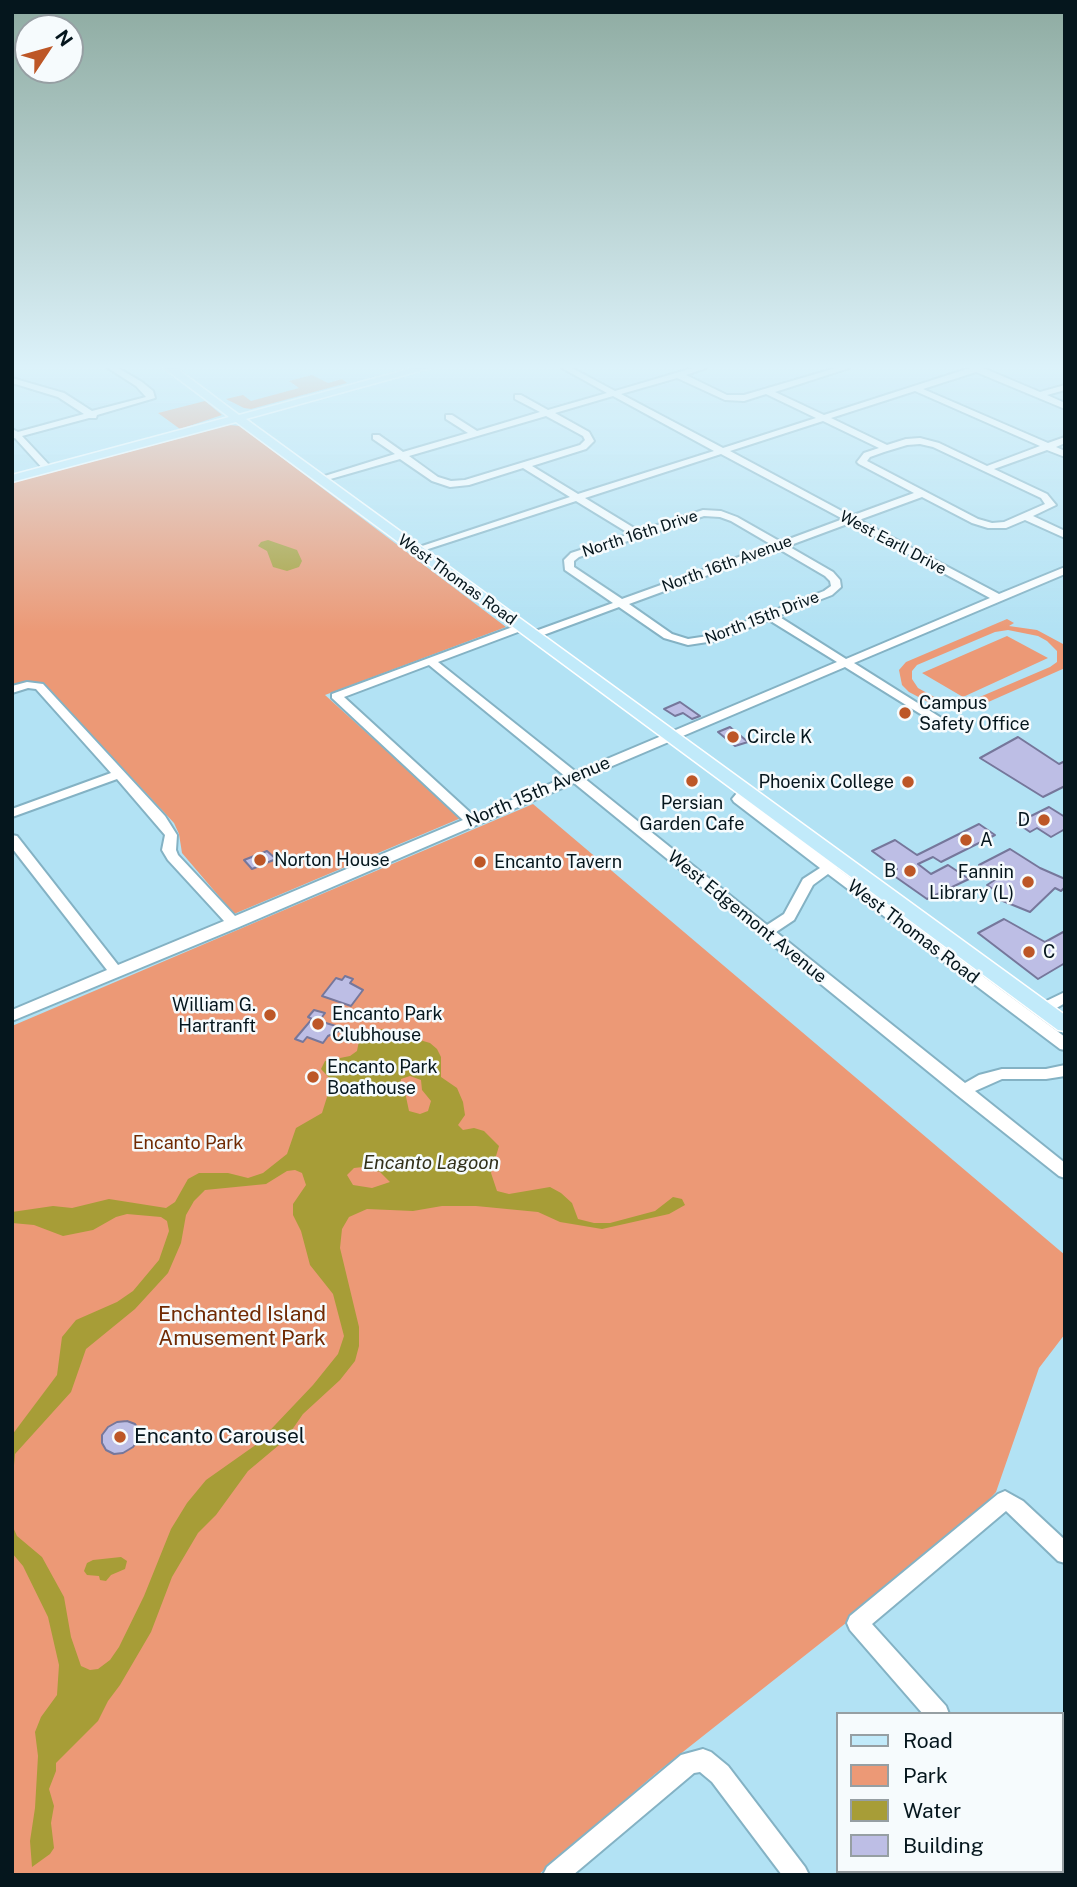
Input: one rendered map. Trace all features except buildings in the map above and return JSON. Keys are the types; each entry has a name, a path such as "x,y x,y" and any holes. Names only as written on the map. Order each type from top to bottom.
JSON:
{"main road":[{"path":"12,479 96,456"},
{"name":"West Thomas Road","path":"289,456 746,790 833,864 1065,1025"}],"street":[{"path":"35,456 48,469"},
{"path":"320,479 397,456"},
{"path":"403,456 435,479 450,484 466,482 553,456"},
{"path":"415,550 706,456"},
{"name":"West Earll Drive","path":"731,456 998,598"},
{"path":"866,456 862,462 975,521 991,526 1027,517 1051,505 1049,500 957,456"},
{"path":"986,469 1021,456"},
{"path":"524,465 638,534"},
{"name":"North 16th Avenue","path":"472,821 336,696 430,661 620,603 921,494"},
{"name":"North 16th Drive","path":"620,603 573,572 568,564 575,555 698,513 726,516 778,545"},
{"path":"1027,517 1065,535"},
{"name":"North 15th Drive","path":"620,603 668,636 684,641 703,641 828,593 836,585 829,574 778,545"},
{"name":"North 15th Avenue","path":"12,1016 1065,570"},
{"path":"770,616 940,720"},
{"name":"West Edgemont Avenue","path":"430,661 1065,1172"},
{"path":"12,690 35,685 167,828 171,835 170,850 173,857 234,924"},
{"path":"12,813 119,774"},
{"path":"12,839 116,972"},
{"path":"765,932 789,917 808,882 833,864"},
{"name":"West Thomas Road","path":"833,864 1065,1045"},
{"path":"1043,1009 1065,996"},
{"path":"962,1091 984,1079 1002,1074 1046,1074 1065,1070"},
{"path":"936,1712 857,1623 1005,1500 1016,1507 1065,1555"},
{"path":"555,1875 689,1763 703,1760 720,1774 797,1875"}],"green space":[{"path":"113,456 280,456 506,627 325,695 461,818 234,914 182,853 174,823 44,684 35,682 12,689 12,483"},
{"path":"1007,619 1014,623 1009,626 1037,630 1063,644 1065,668 977,707 954,708 930,703 909,692 902,685 899,670 906,662","holes":["1008,630 1038,636 1057,651 1057,662 968,702 936,698 918,688 912,679 912,671 917,665 995,632"]},
{"path":"1007,636 1048,658 963,697 922,673"},
{"path":"533,804 1065,1255 1065,1334 1039,1368 996,1492 976,1514 870,1604 655,1774 538,1875 12,1875 12,1026"}],"water":[{"path":"268,540 297,550 302,561 299,567 287,571 273,567 267,551 258,546"},
{"name":"Encanto Lagoon","path":"382,1029 430,1043 437,1049 441,1057 441,1077 457,1088 463,1102 465,1115 458,1125 463,1130 474,1128 484,1131 499,1146 491,1173 497,1191 509,1194 550,1187 572,1203 578,1219 594,1223 610,1223 655,1211 673,1197 682,1199 685,1205 669,1214 602,1229 560,1222 538,1212 476,1206 442,1206 413,1211 367,1209 349,1217 342,1229 340,1248 359,1327 359,1346 355,1361 340,1380 303,1414 285,1440 248,1471 216,1515 198,1533 172,1577 151,1632 98,1721 56,1763 49,1789 54,1806 51,1823 54,1848 32,1867 30,1841 38,1756 35,1732 41,1717 57,1695 59,1665 48,1617 23,1566 12,1553 12,1525 17,1536 42,1557 64,1597 71,1637 81,1666 90,1670 98,1669 110,1660 119,1647 144,1596 171,1529 187,1503 206,1480 257,1444 313,1385 338,1354 344,1336 333,1294 310,1265 301,1231 293,1215 293,1204 306,1185 302,1173 287,1171 266,1184 205,1190 194,1201 186,1215 181,1243 168,1273 135,1309 86,1349 71,1392 15,1454 12,1488 12,1435 57,1375 62,1337 76,1320 117,1302 133,1291 159,1260 169,1231 167,1221 161,1217 127,1214 93,1230 63,1236 34,1225 12,1223 12,1212 53,1206 72,1208 109,1199 166,1208 175,1202 188,1179 199,1173 228,1173 248,1178 263,1173 287,1154 296,1128 322,1113 332,1081 321,1069 325,1061 350,1056 357,1051 359,1041 365,1035","holes":["410,1076 421,1080 422,1090 431,1101 428,1111 420,1114 409,1111 405,1092 400,1088 401,1079","363,1167 380,1172 390,1182 372,1188 353,1185 347,1175 354,1168"]},
{"path":"121,1557 127,1561 125,1569 111,1575 106,1581 100,1580 99,1576 87,1575 84,1571 87,1563 93,1560"}],"place":[{"name":"Campus Safety Office","path":"905,713"},
{"name":"Circle K","path":"733,737"},
{"name":"Persian Garden Cafe","path":"692,781"},
{"name":"Phoenix College","path":"908,782"},
{"name":"D","path":"1044,820"},
{"name":"A","path":"966,840"},
{"name":"Norton House","path":"260,860"},
{"name":"Encanto Tavern","path":"480,862"},
{"name":"B","path":"910,871"},
{"name":"Fannin Library (L)","path":"1028,882"},
{"name":"C","path":"1029,952"},
{"name":"William G. Hartranft","path":"270,1015"},
{"name":"Encanto Park Clubhouse","path":"318,1024"},
{"name":"Encanto Park Boathouse","path":"313,1077"},
{"name":"Encanto Carousel","path":"120,1437"}],"park label":[{"name":"Encanto Park","path":"188,1143"},
{"name":"Enchanted Island Amusement Park","path":"242,1327"}]}
